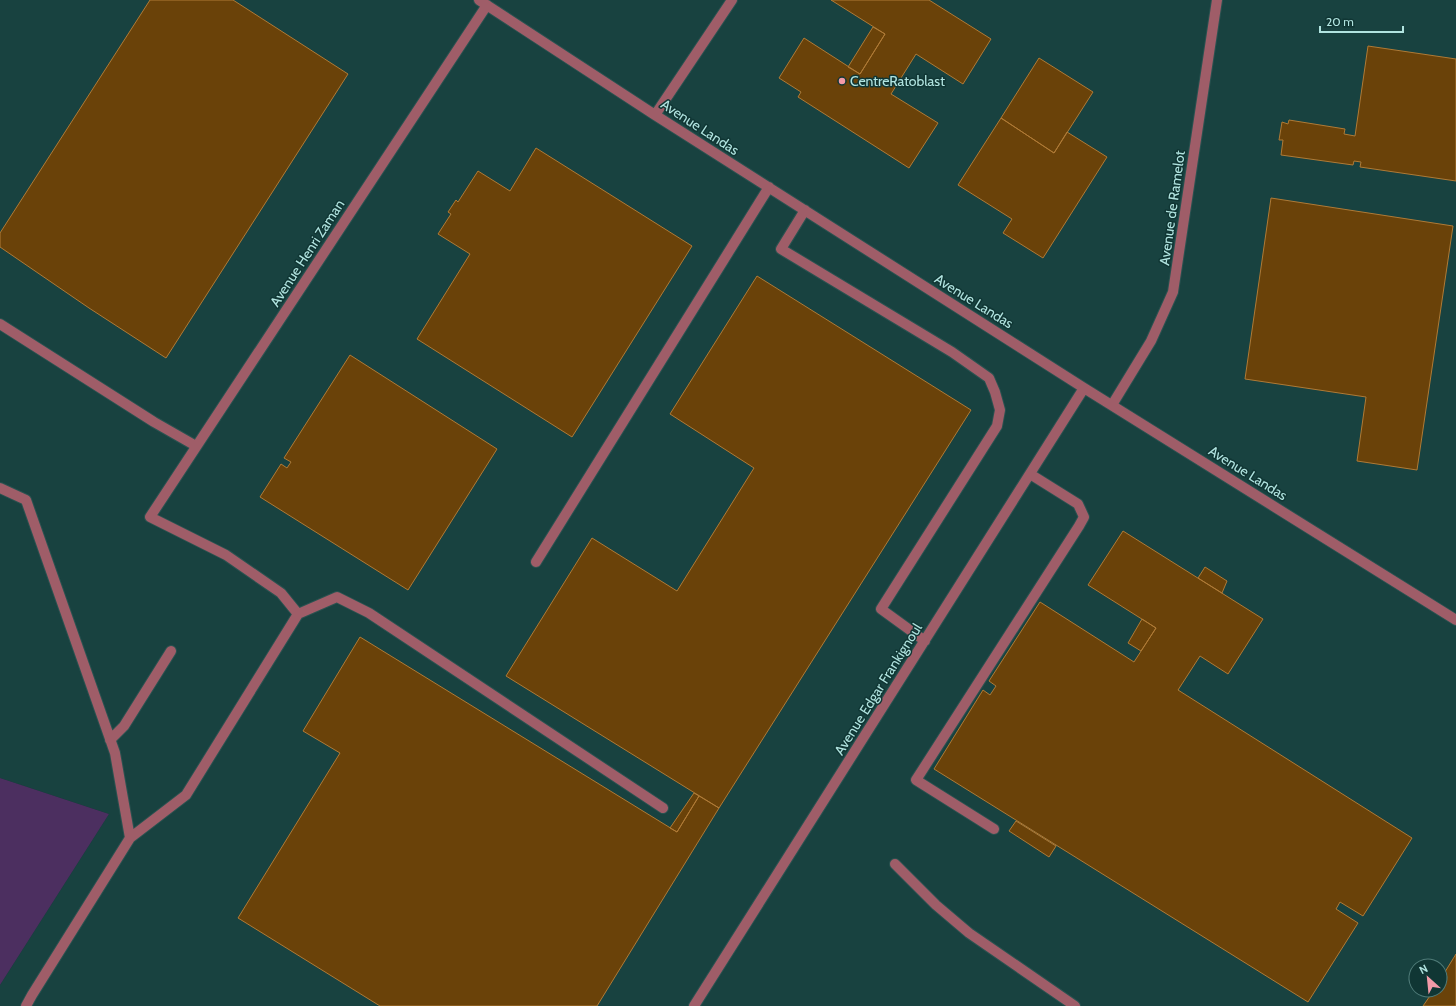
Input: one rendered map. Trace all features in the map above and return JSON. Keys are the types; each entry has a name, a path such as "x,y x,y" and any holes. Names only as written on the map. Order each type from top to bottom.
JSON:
{"street":[{"path":"655,114 732,0"},
{"name":"Avenue de Ramelot","path":"1112,405 1151,340 1173,292 1217,0"},
{"name":"Avenue Landas","path":"483,3 1084,388 1456,620"},
{"name":"Avenue Henri Zaman","path":"298,614 281,593 226,555 150,517 483,3"},
{"path":"536,562 769,187"},
{"path":"805,210 782,249 952,352 989,378 995,392 1000,410 997,426 881,609 925,641"},
{"path":"0,324 154,422 196,446"},
{"name":"Avenue Edgar Frankignoul","path":"694,1006 1084,388"},
{"path":"994,829 916,780 1084,517 1078,504 1030,474"},
{"path":"0,488 26,500 115,753 130,838"},
{"path":"26,1006 130,838 186,795 298,614 338,597 369,613 663,808"},
{"path":"110,740 124,726 171,651"},
{"path":"895,864 936,905 969,933 1075,1006"}],"shaded area":[{"path":"0,0 1456,0 1456,1006 0,1006 0,985 109,814 0,778"},
{"path":"0,778 109,814 0,985"}],"building":[{"path":"150,0 233,0 348,74 166,358 89,308 0,247 0,233"},
{"name":"CentreRatoblast","path":"831,0 929,0 991,39 963,84 916,54 891,94 938,123 909,168 798,97 801,92 779,78 804,38 860,74 885,34"},
{"path":"873,27 885,34 860,74 848,67"},
{"path":"1368,46 1456,59 1456,181 1360,167 1361,162 1354,161 1353,165 1281,155 1283,140 1279,140 1282,122 1288,124 1289,120 1345,129 1344,134 1355,136"},
{"path":"1039,58 1093,92 1054,153 1001,118"},
{"path":"1001,118 1054,153 1067,132 1107,157 1043,258 1003,233 1012,219 958,185"},
{"path":"536,148 692,246 572,437 417,339 470,254 438,234 451,214 448,212 456,200 458,202 478,171 510,191"},
{"path":"1271,198 1453,226 1417,470 1357,461 1366,397 1245,379"},
{"path":"757,276 971,410 719,808 506,676 592,538 677,591 754,468 670,414"},
{"path":"350,355 497,449 408,590 260,497 281,464 287,468 291,462 284,458"},
{"path":"1123,531 1263,619 1228,674 1200,656 1178,690 1412,838 1363,916 1340,902 1336,909 1358,923 1308,1002 934,769 983,690 990,695 996,686 989,681 1040,602 1134,662 1156,628 1088,585"},
{"path":"1205,567 1227,581 1222,593 1198,578"},
{"path":"1142,619 1156,628 1141,651 1128,643"},
{"path":"360,637 677,832 699,796 719,808 597,1006 380,1006 238,918 340,753 303,731"},
{"path":"694,793 699,796 677,832 670,828"},
{"path":"1016,821 1056,846 1049,857 1009,831"},
{"path":"1456,954 1456,1006 1423,1006 1428,998 1448,998 1448,967"}],"place":[{"name":"CentreRatoblast","path":"842,81"}]}
